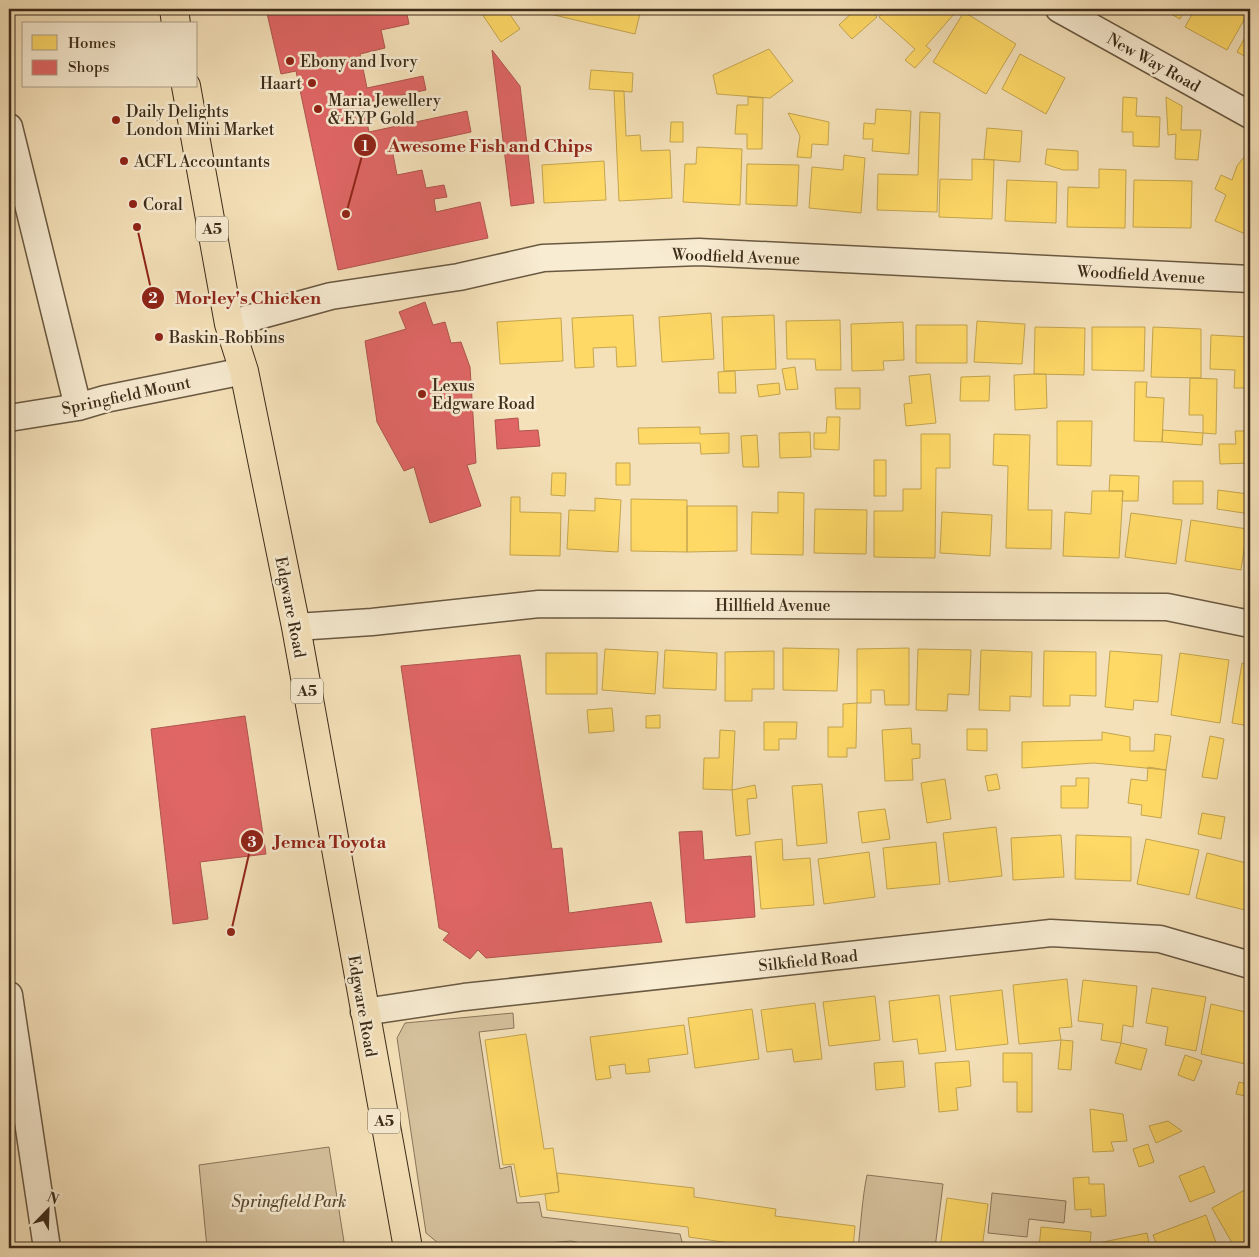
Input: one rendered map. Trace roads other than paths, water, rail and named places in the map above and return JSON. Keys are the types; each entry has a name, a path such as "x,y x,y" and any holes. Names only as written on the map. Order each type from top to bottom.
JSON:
{"main road":[{"path":"174,9 176,22"},
{"name":"Edgware Road","path":"186,88 230,324 244,371 296,627 408,1248"}],"street":[{"name":"New Way Road","path":"1059,9 1250,115"},
{"path":"9,127 78,407"},
{"name":"Woodfield Avenue","path":"230,324 331,296 459,277 544,258 699,252 1250,279"},
{"name":"Springfield Mount","path":"9,418 78,407 244,371"},
{"name":"Hillfield Avenue","path":"296,627 372,622 539,604 1167,607 1250,624"},
{"name":"Silkfield Road","path":"364,1012 464,996 1051,933 1160,939 1250,965"},
{"path":"9,995 13,1048 47,1248"}],"place":[{"name":"Ebony and Ivory","path":"290,61"},
{"name":"Haart","path":"312,83"},
{"name":"Maria Jewellery & EYP Gold","path":"318,109"},
{"name":"Daily Delights London Mini Market","path":"116,120"},
{"name":"ACFL Accountants","path":"124,161"},
{"name":"Coral","path":"133,204"},
{"name":"Awesome Fish and Chips","path":"346,214"},
{"name":"Morley's Chicken","path":"137,227"},
{"name":"Baskin-Robbins","path":"159,337"},
{"name":"Lexus Edgware Road","path":"422,394"},
{"name":"Jemca Toyota","path":"231,932"}],"park label":[{"name":"Springfield Park","path":"289,1201"}]}
